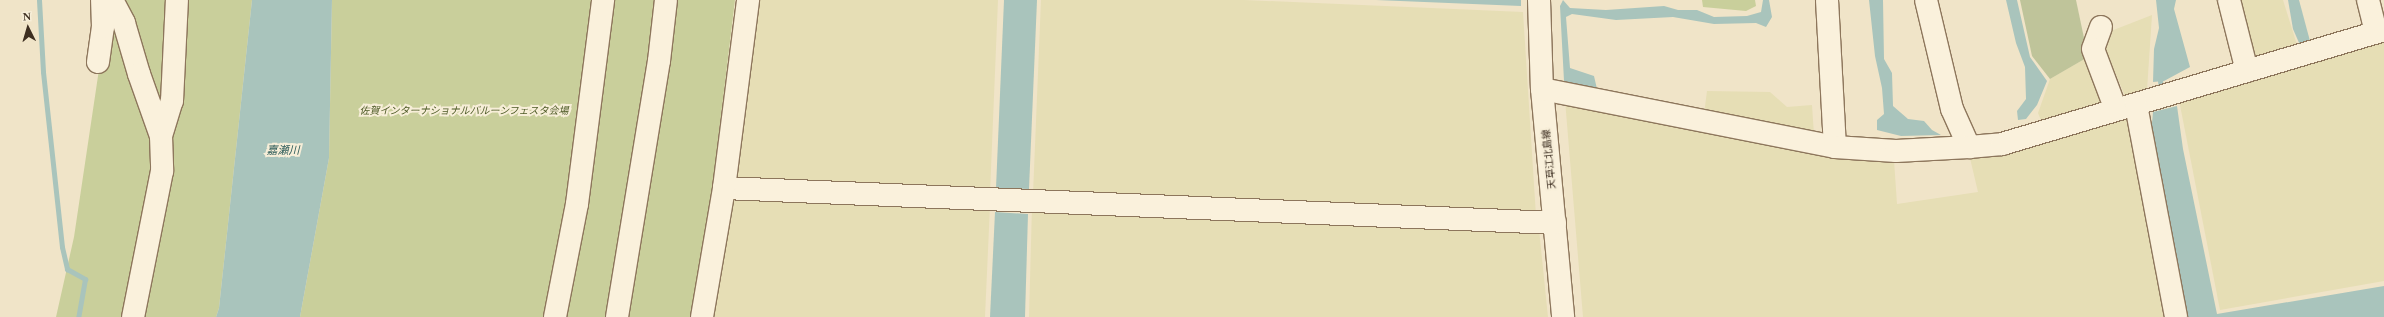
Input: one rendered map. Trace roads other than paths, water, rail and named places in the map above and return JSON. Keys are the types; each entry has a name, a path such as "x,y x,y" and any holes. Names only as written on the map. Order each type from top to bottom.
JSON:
{"street":[{"path":"98,62 103,27 102,0"},
{"path":"112,0 124,23 139,74 161,136 162,171 133,317"},
{"path":"161,136 172,101 177,0"},
{"path":"555,317 577,204 604,0"},
{"path":"617,317 659,61 666,0"},
{"path":"702,317 724,188 748,0"},
{"name":"天草江北島線","path":"1539,0 1542,89 1563,317"},
{"path":"1827,0 1835,147"},
{"path":"1926,0 1952,109 1969,147"},
{"path":"2229,0 2247,71"},
{"path":"1542,89 1835,147 1896,151 2002,144 2380,31 2368,0"},
{"path":"2101,27 2093,49 2116,110"},
{"path":"2154,99 2176,317"},
{"path":"724,188 1555,223"}],"water":[{"name":"嘉瀬川","path":"252,0 332,0 329,158 300,317 216,317 219,308"},
{"path":"1004,0 1037,0 1029,189 996,188"},
{"path":"1376,0 1521,0 1521,6"},
{"path":"1563,0 1570,8 1606,10 1664,6 1678,10 1697,10 1714,17 1747,16 1761,12 1763,0 1769,0 1772,17 1766,27 1756,23 1714,24 1673,17 1616,20 1572,14 1566,17 1570,68 1594,76 1597,89 1573,85 1564,81 1560,6"},
{"path":"1869,0 1883,0 1884,59 1892,73 1893,106 1908,119 1924,121 1932,130 1941,135 1901,136 1877,130 1877,120 1884,114 1882,88 1875,56"},
{"path":"2006,0 2017,0 2030,57 2047,81 2037,105 2026,119 2018,120 2017,111 2026,99 2025,67 2016,43"},
{"path":"2156,0 2176,0 2174,9 2190,67 2164,81 2153,82 2154,49 2159,28"},
{"path":"2288,0 2299,0 2310,41 2300,45 2293,29"},
{"path":"2177,106 2183,149 2217,314 2384,286 2384,317 2186,317 2151,135 2153,112"},
{"path":"995,212 1028,214 1025,317 990,317"}],"waterway":[{"path":"39,0 43,72 62,247 67,269 85,279 78,317"},
{"path":"2160,81 2162,92"}],"park label":[{"name":"佐賀インターナショナルバルーンフェスタ会場","path":"464,111"}]}
